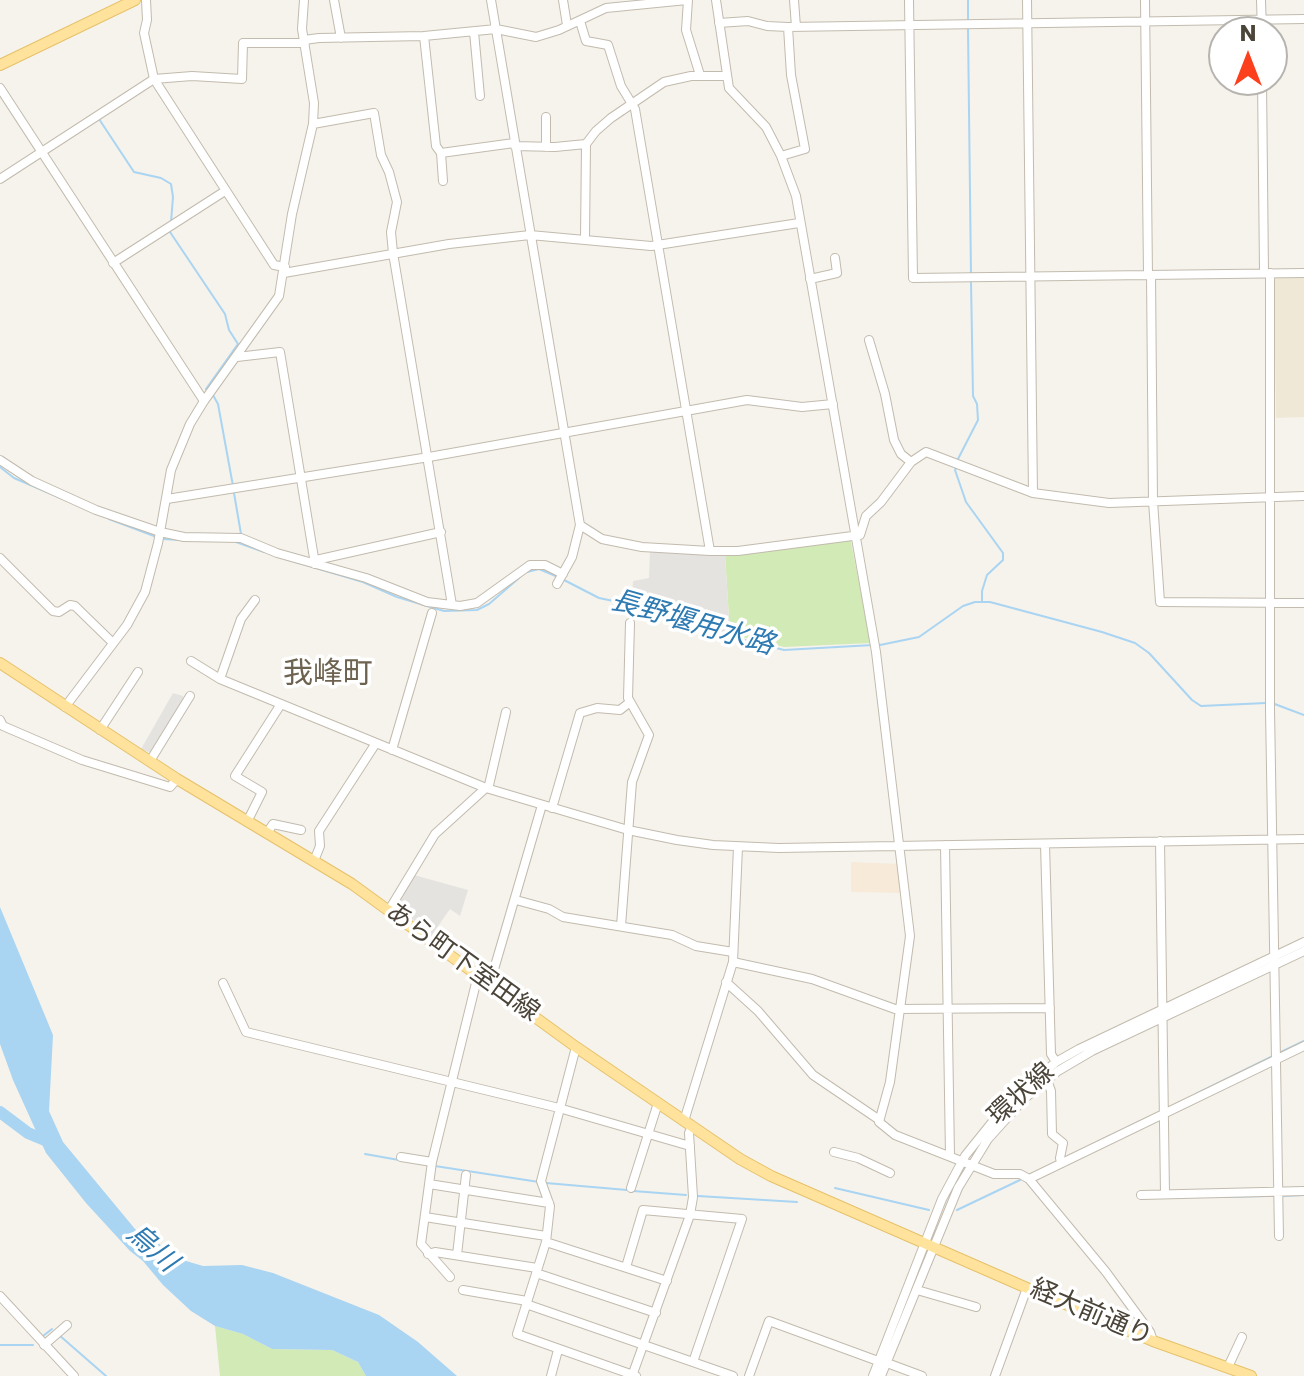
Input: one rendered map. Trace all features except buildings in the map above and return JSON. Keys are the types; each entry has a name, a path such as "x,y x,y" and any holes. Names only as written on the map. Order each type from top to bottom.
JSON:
{"main road":[{"path":"0,65 135,0"},
{"name":"あら町下室田線","path":"0,663 177,779 389,910 576,1047 688,1124 771,1176 929,1244"},
{"name":"経大前通り","path":"929,1244 1153,1341 1251,1376"}],"street":[{"path":"146,0 144,33 154,79 274,265 284,270 530,235 658,245 799,223"},
{"path":"65,707 133,617 145,592 174,461 204,401 275,304 282,288 292,214 313,124 314,103 304,42 304,0"},
{"path":"334,0 341,38"},
{"path":"0,460 32,481 96,510 160,532 184,537 241,538 277,553 379,582 420,600 472,605 484,600 530,565 545,565 560,578 572,557 580,525 491,0"},
{"path":"563,0 567,25"},
{"path":"0,179 154,79 192,76 242,79 243,43 424,36 496,29 536,37 580,21 592,12 617,6 688,0 686,30 700,75"},
{"path":"716,0 729,88 766,127 796,196 875,645 910,945 890,1082 878,1119"},
{"path":"781,156 805,149 791,75 794,0"},
{"path":"909,0 913,278 1304,273"},
{"path":"1027,0 1033,493"},
{"path":"1145,0 1153,501 1160,602 1304,603"},
{"path":"719,23 748,21 792,27 1208,20"},
{"path":"580,21 586,41 608,45 618,80 635,109 710,551"},
{"path":"474,32 480,96"},
{"path":"424,36 443,181"},
{"path":"585,239 586,144 596,131 664,82 700,75 727,76"},
{"path":"0,88 204,401"},
{"path":"1262,96 1272,365 1270,703 1279,1236"},
{"path":"313,124 374,113 381,155 397,202 391,232 393,253 452,605"},
{"path":"546,117 546,147"},
{"path":"441,153 515,145 546,147 586,144"},
{"path":"113,263 225,191"},
{"path":"810,279 837,273 835,258"},
{"path":"869,340 885,394 894,440 901,454 911,462"},
{"path":"237,357 280,352 316,562"},
{"path":"167,499 429,457 747,400 802,407 833,404"},
{"path":"580,525 602,539 642,547 710,551 738,551 860,535 866,516 881,502 911,462 921,453 931,452 1033,493 1109,503 1304,496"},
{"path":"316,562 441,532"},
{"path":"0,558 53,611 59,612 73,604 113,643"},
{"path":"220,679 241,619 255,600"},
{"path":"392,750 432,613"},
{"path":"621,926 632,782 649,735 627,694 630,623"},
{"path":"191,661 220,679 486,788 628,830 677,840 738,847 1304,839"},
{"path":"100,730 138,672"},
{"path":"150,761 190,696"},
{"path":"552,808 580,713 597,708 620,710 630,702"},
{"path":"247,822 262,792 235,776 281,704"},
{"path":"389,910 435,834 486,788 506,712"},
{"path":"0,720 3,726 82,760 170,787 177,779"},
{"path":"314,861 320,846 319,831 376,743"},
{"path":"490,983 494,978 542,805"},
{"path":"267,833 273,824 301,830"},
{"path":"1160,841 1165,1194"},
{"path":"1045,844 1051,1054 1056,1062"},
{"path":"945,845 950,1156"},
{"path":"576,1047 541,1181 549,1203 546,1239 517,1334 634,1376 690,1215 693,1197 688,1124 733,957 738,847"},
{"path":"516,900 549,909 563,917 672,935 696,946 812,979 854,996 900,1009 1050,1008"},
{"name":"環状線","path":"881,1376 882,1362 961,1161 1006,1105 1056,1062 1275,960 1304,942"},
{"name":"環状線","path":"1275,960 1304,951"},
{"path":"450,1277 421,1244 432,1162 478,975"},
{"path":"726,982 758,1011 813,1075 878,1119 881,1126 895,1135 994,1174 1020,1174 1029,1179 1106,1272 1150,1332 1153,1341"},
{"path":"223,983 246,1032 559,1108 690,1146"},
{"name":"環状線","path":"873,1376 917,1290 929,1244 971,1165 1005,1119 1047,1080 1092,1051 1163,1013"},
{"path":"1029,1179 1304,1046"},
{"path":"1047,1080 1051,1091 1052,1134 1063,1143 1061,1163"},
{"path":"631,1188 658,1103"},
{"path":"834,1152 858,1158 890,1173"},
{"path":"401,1157 432,1162"},
{"path":"457,1255 466,1175"},
{"path":"429,1184 549,1203"},
{"path":"1141,1195 1304,1191"},
{"path":"626,1267 643,1210 742,1219 693,1362"},
{"path":"425,1217 546,1239 667,1281"},
{"path":"428,1254 457,1255 536,1271 656,1313"},
{"path":"995,1376 1027,1288"},
{"path":"463,1290 526,1303 727,1375"},
{"path":"917,1290 976,1307"},
{"path":"0,1296 74,1376"},
{"path":"749,1376 769,1321 922,1376"},
{"path":"44,1345 67,1325"},
{"path":"1228,1367 1242,1337"},
{"path":"551,1376 558,1350"}],"shaded area":[{"path":"1274,277 1304,277 1304,417 1276,418"},
{"path":"650,549 725,555 730,634 689,624 632,600 633,581 649,578"},
{"path":"173,693 183,696 183,700 151,753 141,749"},
{"path":"851,862 900,864 903,893 851,892"},
{"path":"414,875 468,890 460,916 450,909 434,932 440,936 437,939 395,906"}],"green space":[{"path":"850,537 871,643 784,647 730,634 725,555"},
{"path":"215,1326 243,1334 272,1349 332,1350 358,1362 366,1376 220,1376"}],"water":[{"name":"烏川","path":"0,907 53,1035 49,1111 63,1142 135,1229 186,1261 203,1266 242,1265 273,1273 379,1315 418,1342 457,1376 366,1376 358,1362 332,1350 272,1349 243,1334 215,1326 191,1311 163,1285 86,1203 46,1153 13,1080 0,1044"}],"waterway":[{"path":"968,0 968,23"},
{"path":"968,29 971,275"},
{"path":"99,119 134,172 161,178 171,184 171,222"},
{"path":"170,232 225,314 229,330 238,344 206,389"},
{"path":"958,459 978,420 973,396 971,281"},
{"path":"213,395 218,404 233,486"},
{"path":"957,466 955,470 966,502 1003,553 1003,560 987,575 982,601"},
{"name":"長野堰用水路","path":"0,467 14,478 63,499"},
{"path":"234,493 241,534"},
{"name":"長野堰用水路","path":"109,519 154,536"},
{"name":"長野堰用水路","path":"163,539 198,541"},
{"name":"長野堰用水路","path":"236,542 264,552"},
{"name":"長野堰用水路","path":"289,560 444,611 477,610 489,604 519,578"},
{"name":"長野堰用水路","path":"527,572 539,569 558,577"},
{"name":"長野堰用水路","path":"564,580 599,598 647,608 690,626 784,650 873,645"},
{"name":"長野堰用水路","path":"880,645 919,637 963,606 990,602 1135,643 1149,653 1201,706 1266,703"},
{"name":"長野堰用水路","path":"1272,703 1304,715"},
{"path":"1279,1053 1304,1041"},
{"path":"1196,1094 1273,1056"},
{"path":"0,1112 28,1133 52,1143"},
{"path":"1091,1145 1147,1118"},
{"path":"365,1154 399,1160"},
{"path":"435,1166 539,1182"},
{"path":"957,1210 1020,1180"},
{"path":"546,1183 627,1190"},
{"path":"835,1188 929,1210"},
{"path":"633,1191 686,1195"},
{"path":"1283,1196 1304,1195"},
{"path":"698,1196 797,1202"},
{"path":"1223,1197 1269,1196"},
{"path":"43,1336 52,1329"},
{"path":"59,1335 106,1376"},
{"path":"0,1345 33,1345"}],"district":[{"name":"我峰町","path":"328,675"}]}
